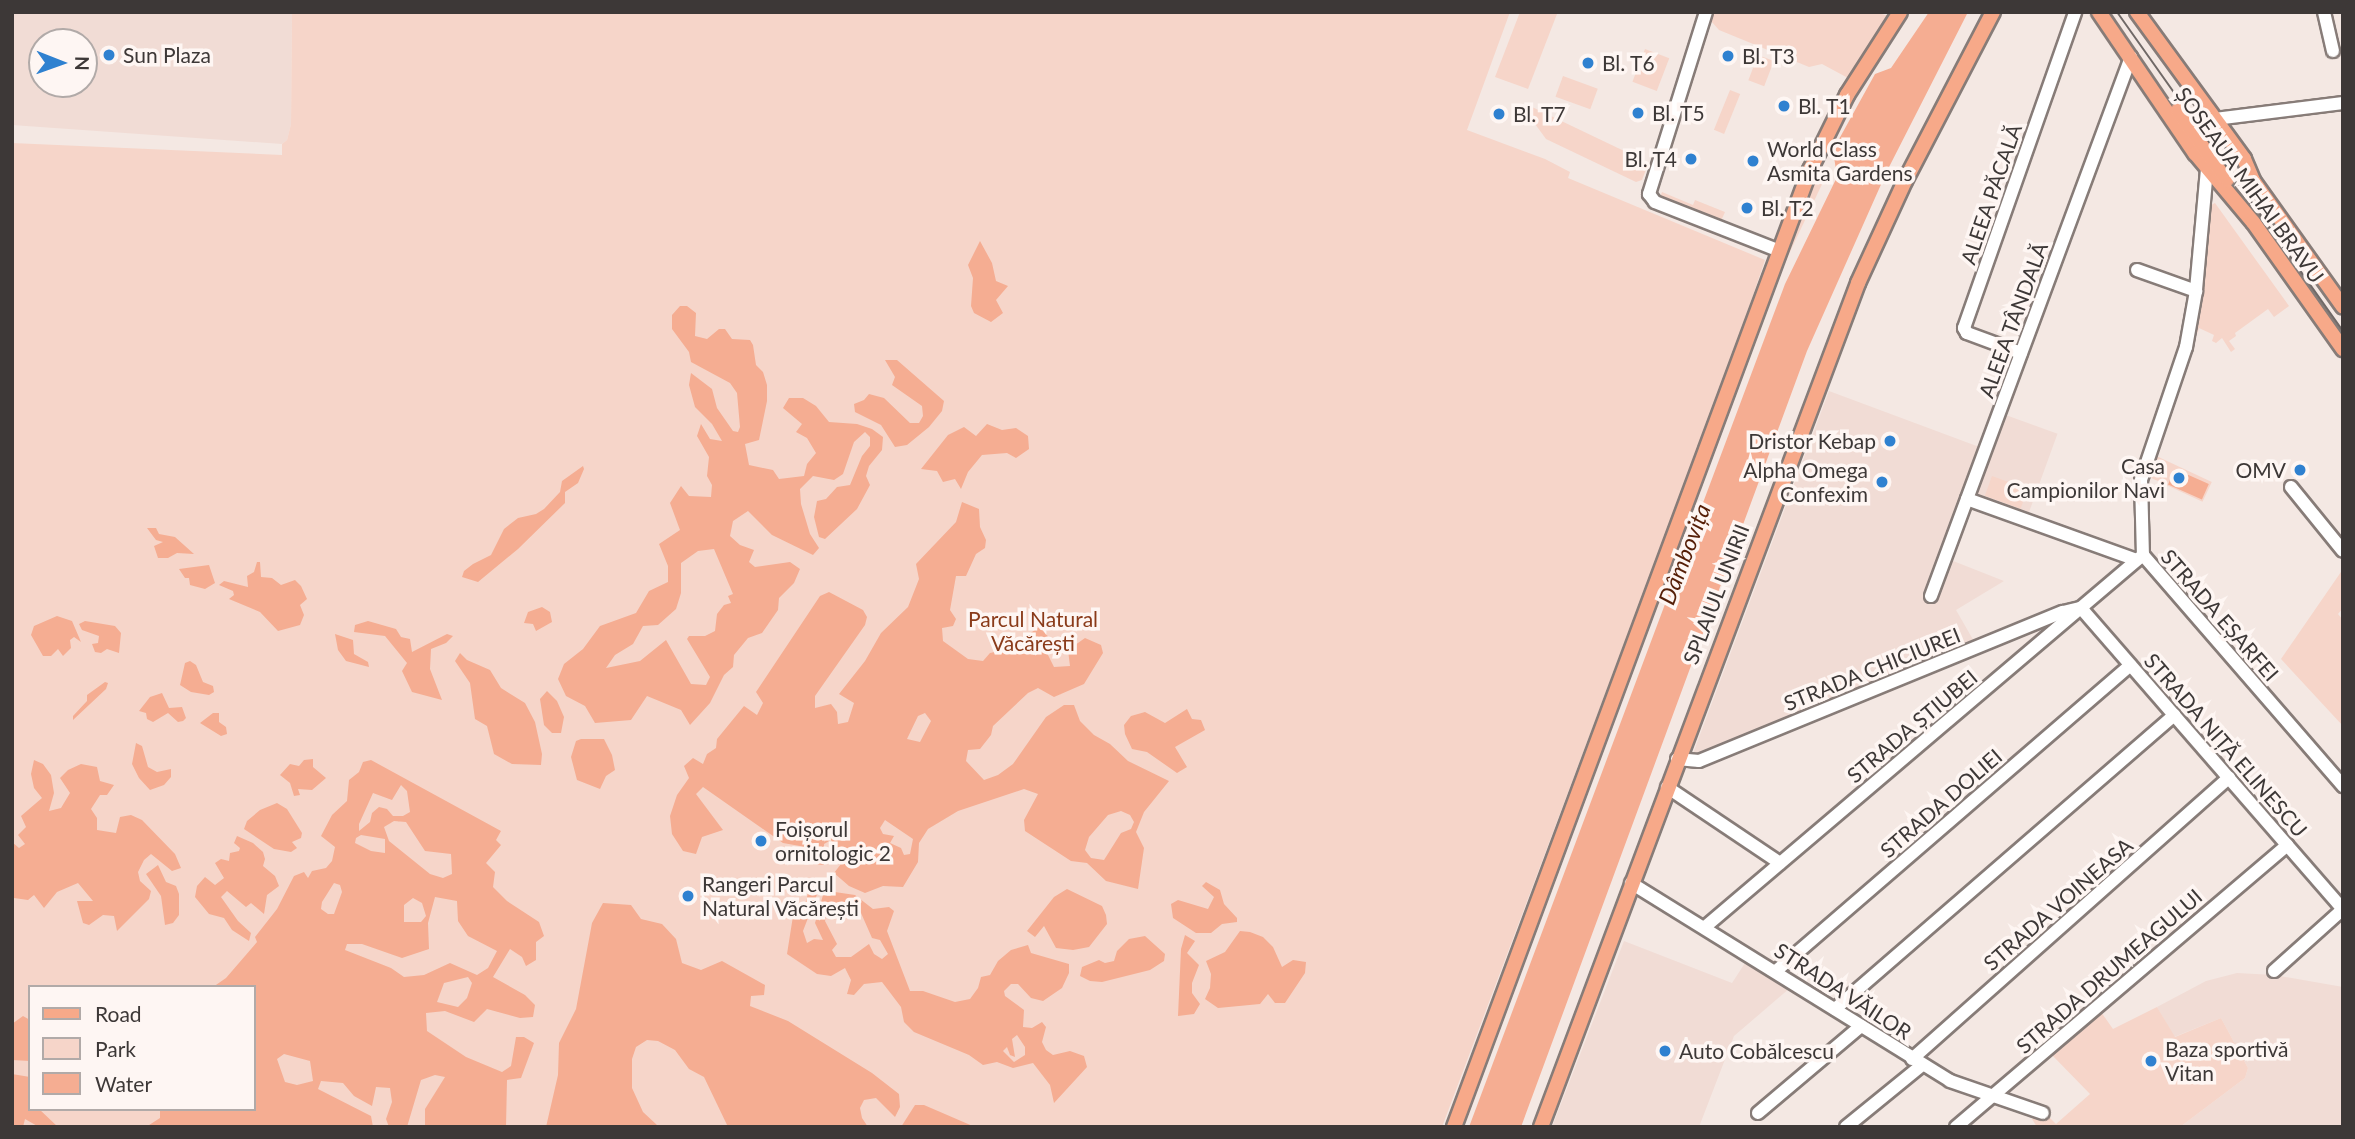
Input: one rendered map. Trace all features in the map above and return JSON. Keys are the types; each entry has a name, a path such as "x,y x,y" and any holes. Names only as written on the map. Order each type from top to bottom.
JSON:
{"main road":[{"path":"1454,1127 1780,251 1830,128 1900,12"},
{"name":"SPLAIUL UNIRII","path":"1541,1127 1677,759 1866,265 1905,181 1993,12"},
{"name":"ȘOSEAUA MIHAI BRAVU","path":"2099,12 2207,169 2253,222 2343,349"},
{"path":"2109,12 2253,222"},
{"path":"2127,12 2254,182"},
{"name":"ȘOSEAUA MIHAI BRAVU","path":"2137,12 2244,159 2254,182 2343,307"}],"street":[{"path":"1706,12 1650,194 1656,202 1780,251"},
{"name":"ALEEA PĂCALĂ","path":"2021,353 1967,333 1964,328 2075,12"},
{"path":"2324,12 2333,51"},
{"name":"ALEEA TÂNDALĂ","path":"1931,596 2130,57"},
{"path":"2215,119 2343,103"},
{"name":"STRADA EȘARFEI","path":"2207,169 2207,198 2196,291 2183,359 2143,471 2140,557 2343,786"},
{"path":"2207,198 2228,193"},
{"path":"2137,270 2196,291"},
{"path":"2291,487 2343,551"},
{"path":"1967,499 2140,557"},
{"name":"STRADA ȘTIUBEI","path":"1705,927 2140,557"},
{"name":"STRADA CHICIUREI","path":"1677,759 1699,761 2050,617 2081,608"},
{"name":"STRADA NIȚĂ ELINESCU","path":"2081,608 2343,909"},
{"name":"STRADA DOLIEI","path":"1776,971 2130,665"},
{"path":"1836,1009 2174,715"},
{"name":"STRADA VOINEASA","path":"1846,1127 2229,778"},
{"path":"1667,787 1780,863"},
{"name":"STRADA DRUMEAGULUI","path":"1956,1127 2287,845"},
{"name":"STRADA VĂILOR","path":"1631,883 1776,971 1917,1062 1961,1086 2043,1113"},
{"path":"2274,971 2343,909"},
{"path":"1758,1112 1861,1026"}],"shaded area":[{"path":"12,12 292,12 291,124 287,140 282,144 12,125"},
{"path":"1829,391 1982,448 1943,557 2004,581 1956,610 1975,643 1692,756"},
{"path":"2003,414 2058,434 2027,517 1973,498"},
{"path":"1624,941 1732,983 1747,960 1790,988 1734,1036 1699,1127 1552,1127"},
{"path":"2237,973 2274,975 2343,987 2343,1127 2180,1127 2245,1078 2248,1068 2221,1018 2174,1037 2157,1007 2206,981"}],"green space":[{"name":"Parcul Natural Văcărești","path":"292,12 1510,12 1467,130 1545,159 1570,172 1568,178 1765,260 1732,357 1442,1127 12,1127 12,143 282,155 282,144 287,140 291,124"},
{"path":"1520,12 1557,14 1528,89 1495,77"},
{"path":"1703,12 1875,12 1889,16 1848,78 1822,64 1809,67 1719,30"},
{"path":"1645,49 1669,58 1657,91 1632,82"},
{"path":"1758,55 1774,61 1764,86 1748,80"},
{"path":"1563,76 1598,89 1590,109 1555,97"},
{"path":"1730,90 1740,94 1724,134 1714,130"},
{"path":"1530,106 1643,160 1647,167 1642,180 1636,182 1546,139 1527,113"},
{"path":"1821,146 1824,180 1779,275 1773,272"},
{"path":"1662,192 1693,205 1695,200 1725,212 1721,221 1660,197"},
{"path":"2215,203 2289,306 2274,317 2268,309 2235,333 2236,336 2229,341 2235,349 2231,352 2222,338 2216,343 2212,341 2214,335 2199,328 2197,334 2192,332 2211,205"},
{"name":"Casa Campionilor Navi","path":"2152,454 2212,482 2203,502 2143,474"},
{"path":"1992,476 2028,489 2021,509 1985,496"},
{"path":"2343,569 2343,608 2338,614 2343,620 2343,726 2281,659"},
{"name":"Baza sportivă Vitan","path":"2157,1007 2175,1037 2221,1018 2248,1068 2245,1078 2180,1127 2037,1127 2032,1119 2044,1112 2056,1124 2090,1094 2051,1054 2101,1012 2113,1029"}],"water":[{"name":"Dâmbovița","path":"1929,12 1968,12 1887,171 1807,351 1521,1127 1469,1127 1785,284 1837,177 1833,150 1875,74 1891,68"},
{"path":"980,241 992,263 996,281 1008,286 996,300 1003,313 991,322 974,313 971,306 973,278 968,265"},
{"path":"680,306 687,306 696,313 695,336 707,339 719,329 725,329 732,339 750,340 753,345 756,365 763,372 767,385 767,401 759,440 745,444 749,465 773,470 779,479 804,476 807,464 816,453 807,438 796,432 802,424 783,408 789,398 803,398 816,406 829,422 857,424 872,429 883,437 882,450 869,466 866,476 870,485 857,509 825,539 819,537 814,517 817,501 826,499 837,487 850,485 862,456 870,446 870,437 865,432 854,442 843,474 834,480 813,476 800,489 801,504 810,534 819,548 813,555 772,535 748,511 733,521 730,536 740,545 754,550 749,562 755,567 790,562 800,569 794,583 779,598 778,610 762,633 748,638 734,655 733,667 724,675 710,703 690,725 681,710 647,696 631,720 595,723 585,706 566,696 558,679 564,664 583,649 600,626 636,613 649,591 668,582 668,566 659,544 680,530 670,503 681,486 689,496 711,497 712,485 707,476 709,457 697,436 701,424 710,439 722,441 712,424 695,407 689,385 691,373 712,389 717,408 733,431 738,432 740,427 737,393 730,383 691,362 689,352 672,329 672,315","holes":["714,549 733,594 728,596 731,603 724,605 717,614 715,631 705,636 689,636 687,639 710,677 706,685 691,684 666,640 640,661 606,668 615,655 633,644 643,626 658,625 676,609 681,593 681,563 698,551"]},
{"path":"885,360 897,360 944,401 942,411 929,427 907,445 895,447 881,425 855,412 854,404 864,400 869,394 884,398 910,423 919,423 923,416 922,406 892,385 895,377"},
{"path":"987,424 1002,430 1016,428 1028,436 1029,449 1016,458 1007,453 982,455 968,472 961,489 955,479 943,482 937,471 921,469 948,435 964,427 976,436"},
{"path":"583,466 578,483 565,492 565,503 518,549 478,582 462,577 464,571 473,564 491,555 504,529 518,518 536,514 544,509 560,492 562,481"},
{"path":"2175,469 2209,484 2202,500 2168,485"},
{"path":"962,502 979,509 980,527 986,540 985,548 976,554 966,576 956,576 950,610 956,619 953,626 942,628 943,641 968,659 983,661 990,653 1008,649 1042,625 1049,639 1045,649 1054,667 1070,666 1068,650 1085,638 1101,645 1103,653 1084,684 1054,697 1038,688 1028,693 993,726 991,735 980,749 968,750 966,761 984,780 998,775 1013,764 1046,717 1064,705 1074,705 1080,721 1094,735 1110,744 1128,761 1169,781 1144,812 1136,832 1144,848 1138,889 1106,881 1087,863 1071,861 1025,831 1024,820 1038,794 1024,789 958,811 928,829 919,843 918,862 903,887 883,886 865,893 849,886 834,873 844,860 831,840 824,844 824,865 814,864 800,846 783,843 703,787 696,794 723,830 702,837 696,854 683,851 672,834 670,816 677,795 689,778 684,766 693,758 703,764 707,754 716,748 717,739 744,706 757,715 763,703 756,692 820,596 829,592 863,610 867,617 865,625 815,696 815,708 831,704 837,712 838,724 848,722 854,703 839,694 865,661 881,633 908,607 919,579 916,564 956,522","holes":["925,713 931,721 920,742 907,739 918,716","1121,811 1130,815 1134,822 1131,829 1121,833 1104,860 1091,858 1085,850 1089,837 1108,815","885,820 913,839 910,854 904,855 901,848 890,843 894,836 883,834 880,828"]},
{"path":"147,528 156,528 159,534 175,537 194,554 177,553 168,558 158,558 154,546 163,542 156,540"},
{"path":"257,562 260,562 261,577 272,578 281,585 295,580 301,586 307,599 300,605 304,615 300,625 278,631 260,612 229,599 234,595 233,591 219,585 224,581 248,587 247,576 254,572"},
{"path":"209,565 215,583 205,589 190,585 189,578 185,578 179,569"},
{"path":"542,607 550,612 552,622 536,631 533,624 524,623 528,612"},
{"path":"57,616 72,621 81,642 74,637 70,640 71,648 63,656 58,649 51,656 43,656 31,635 34,626"},
{"path":"85,621 115,626 121,633 119,653 107,649 101,653 95,652 92,644 98,643 99,636 82,630 79,624"},
{"path":"368,621 396,629 401,637 410,639 412,652 447,634 453,636 446,643 431,649 430,669 442,700 412,692 402,671 407,663 385,636 354,632 355,625"},
{"path":"335,634 353,640 354,654 368,662 369,667 346,661 338,650"},
{"path":"460,653 467,660 490,670 501,688 525,703 535,722 542,754 541,765 512,764 494,754 487,726 475,719 470,683 455,661"},
{"path":"190,661 196,665 203,682 213,686 214,692 209,695 191,692 180,685 185,663"},
{"path":"105,682 108,683 106,689 73,720 73,716 87,701 87,695"},
{"path":"547,691 557,701 564,717 561,733 552,733 544,725 540,699"},
{"path":"162,693 169,708 182,707 186,718 183,721 178,722 168,713 153,722 147,719 146,713 139,711 150,697"},
{"path":"1187,709 1192,719 1201,720 1205,730 1175,747 1187,767 1177,773 1147,752 1132,749 1124,725 1131,716 1145,712 1165,723"},
{"path":"213,713 219,713 219,722 226,727 227,734 221,736 200,723"},
{"path":"604,739 612,755 615,770 606,776 600,789 577,780 571,757 576,741"},
{"path":"136,743 142,746 148,767 157,772 171,769 171,777 164,785 150,790 139,778 132,764"},
{"path":"313,759 313,767 326,778 312,790 298,789 300,795 294,796 290,783 280,775 290,764 299,766 304,760"},
{"path":"34,760 43,764 51,775 54,793 49,811 61,808 70,793 60,778 68,770 81,764 97,767 100,781 114,785 107,795 100,795 91,809 97,818 97,830 116,833 120,817 131,815 142,820 175,854 181,868 172,871 151,854 144,860 138,872 140,881 151,891 149,899 117,931 114,916 103,915 89,925 83,923 77,901 93,901 78,883 57,892 44,908 34,895 28,900 14,898 12,842 19,848 25,844 18,835 26,827 21,816 42,798 34,788 31,774"},
{"path":"371,760 501,831 496,840 501,845 486,863 495,872 493,887 507,901 539,922 544,936 536,942 536,960 526,966 522,957 510,949 493,977 525,995 535,1005 533,1017 520,1018 487,1009 474,1022 445,1011 426,1013 427,1031 466,1057 502,1072 511,1066 516,1037 524,1037 534,1043 521,1078 507,1080 506,1127 425,1127 425,1109 445,1077 435,1075 421,1080 407,1127 389,1127 386,1119 392,1102 390,1088 376,1087 372,1106 354,1096 343,1083 321,1081 318,1089 371,1116 373,1127 146,1127 160,1118 160,1111 256,1111 256,985 216,985 226,978 257,942 255,937 277,909 294,876 304,872 308,878 312,871 326,868 332,861 335,847 321,836 332,815 347,801 349,780 359,772 363,762","holes":["401,785 407,791 410,812 403,816 393,816 387,809 379,807 372,813 370,822 359,831 359,824 373,793 392,800","394,821 406,822 425,851 451,854 452,874 443,878 430,874 389,841 384,827","361,835 385,839 385,853 371,851 355,843 356,838","334,883 340,885 342,892 334,914 328,914 321,909 322,902","435,897 457,901 458,921 468,936 497,951 488,968 477,975 450,963 424,975 404,977 391,968 345,950 347,944 362,944 402,958 429,949 428,923","413,898 422,903 426,916 421,922 404,922 404,905","468,977 472,983 467,998 458,1007 437,1002 444,983","284,1054 310,1061 313,1081 297,1085 285,1082 277,1059"]},
{"path":"277,803 287,809 302,833 301,838 292,842 297,848 291,852 274,849 244,829 247,821 260,810"},
{"path":"237,836 253,843 263,852 263,866 275,876 279,886 267,895 264,914 251,903 246,907 227,891 221,897 238,921 251,933 249,941 232,930 224,918 209,914 195,897 197,886 205,877 215,885 224,878 215,863 221,859 229,861 230,853 239,851 240,848 234,843"},
{"path":"158,865 166,882 176,886 179,894 179,915 173,923 165,925 161,896 146,874"},
{"path":"806,880 811,882 818,892 803,931 807,943 814,939 823,940 815,923 823,895 835,892 855,895 873,909 889,907 894,911 887,931 910,991 923,991 955,1002 970,999 978,988 981,977 990,975 998,961 1011,950 1028,945 1031,953 1069,964 1069,973 1062,988 1043,1001 1031,998 1018,984 1011,984 1004,991 1005,996 1024,1010 1023,1027 1032,1028 1042,1022 1046,1027 1042,1042 1046,1050 1053,1055 1070,1051 1084,1056 1087,1067 1054,1103 1050,1085 1033,1063 1013,1068 997,1062 983,1065 969,1055 914,1032 904,1022 901,1007 882,982 864,984 854,995 847,994 851,980 845,968 831,976 817,974 787,954 793,916 806,901 808,893 803,885","holes":["837,902 850,905 861,913 872,938 880,940 888,954 882,959 874,954 869,944 851,957 836,957 832,950 837,944 825,921 829,908","1017,1035 1025,1047 1025,1055 1014,1062 1003,1051 1007,1047 1010,1055 1015,1057 1012,1039"]},
{"path":"1206,882 1220,890 1224,904 1237,918 1237,922 1222,924 1211,933 1196,933 1173,918 1171,904 1178,900 1208,909 1214,897 1202,886"},
{"path":"1067,889 1102,906 1106,915 1107,924 1089,947 1073,950 1056,948 1044,926 1035,937 1027,931 1054,897"},
{"path":"603,903 631,905 641,919 662,924 676,939 682,963 701,970 722,961 765,985 764,995 751,996 750,1006 788,1021 872,1073 899,1094 900,1107 895,1117 876,1098 864,1100 860,1108 868,1127 728,1127 704,1077 689,1069 675,1050 658,1041 647,1040 636,1047 632,1059 632,1088 643,1112 657,1125 668,1127 546,1127 558,1075 559,1043 576,1009 592,923"},
{"path":"1240,931 1263,937 1273,947 1282,967 1293,960 1306,962 1305,973 1285,1003 1275,1003 1268,994 1260,1004 1218,1008 1205,999 1210,988 1211,974 1206,961 1225,952"},
{"path":"1185,935 1195,941 1187,953 1199,965 1192,983 1192,993 1200,1004 1194,1014 1178,1016 1181,949"},
{"path":"1145,936 1165,954 1164,961 1150,970 1102,982 1090,981 1080,976 1082,967 1099,960 1105,963 1114,961 1117,951 1129,939"},
{"path":"23,1016 28,1019 28,1061 12,1060 12,1024"},
{"path":"12,1074 28,1077 28,1111 41,1111 58,1127 39,1127 25,1119 23,1127 12,1127"},
{"path":"915,1105 924,1105 975,1127 901,1127"}],"tram line":[{"path":"2117,12 2343,331"}],"place":[{"name":"Sun Plaza","path":"109,55"},
{"name":"Bl. T3","path":"1728,56"},
{"name":"Bl. T6","path":"1588,63"},
{"name":"Bl. T1","path":"1784,106"},
{"name":"Bl. T5","path":"1638,113"},
{"name":"Bl. T7","path":"1499,114"},
{"name":"Bl. T4","path":"1691,159"},
{"name":"World Class Asmita Gardens","path":"1753,161"},
{"name":"Bl. T2","path":"1747,208"},
{"name":"Dristor Kebap","path":"1890,441"},
{"name":"OMV","path":"2300,470"},
{"name":"Casa Campionilor Navi","path":"2179,478"},
{"name":"Alpha Omega Confexim","path":"1882,482"},
{"name":"Foișorul ornitologic 2","path":"761,841"},
{"name":"Rangeri Parcul Natural Văcărești","path":"688,896"},
{"name":"Auto Cobălcescu","path":"1665,1051"},
{"name":"Baza sportivă Vitan","path":"2151,1061"}]}
